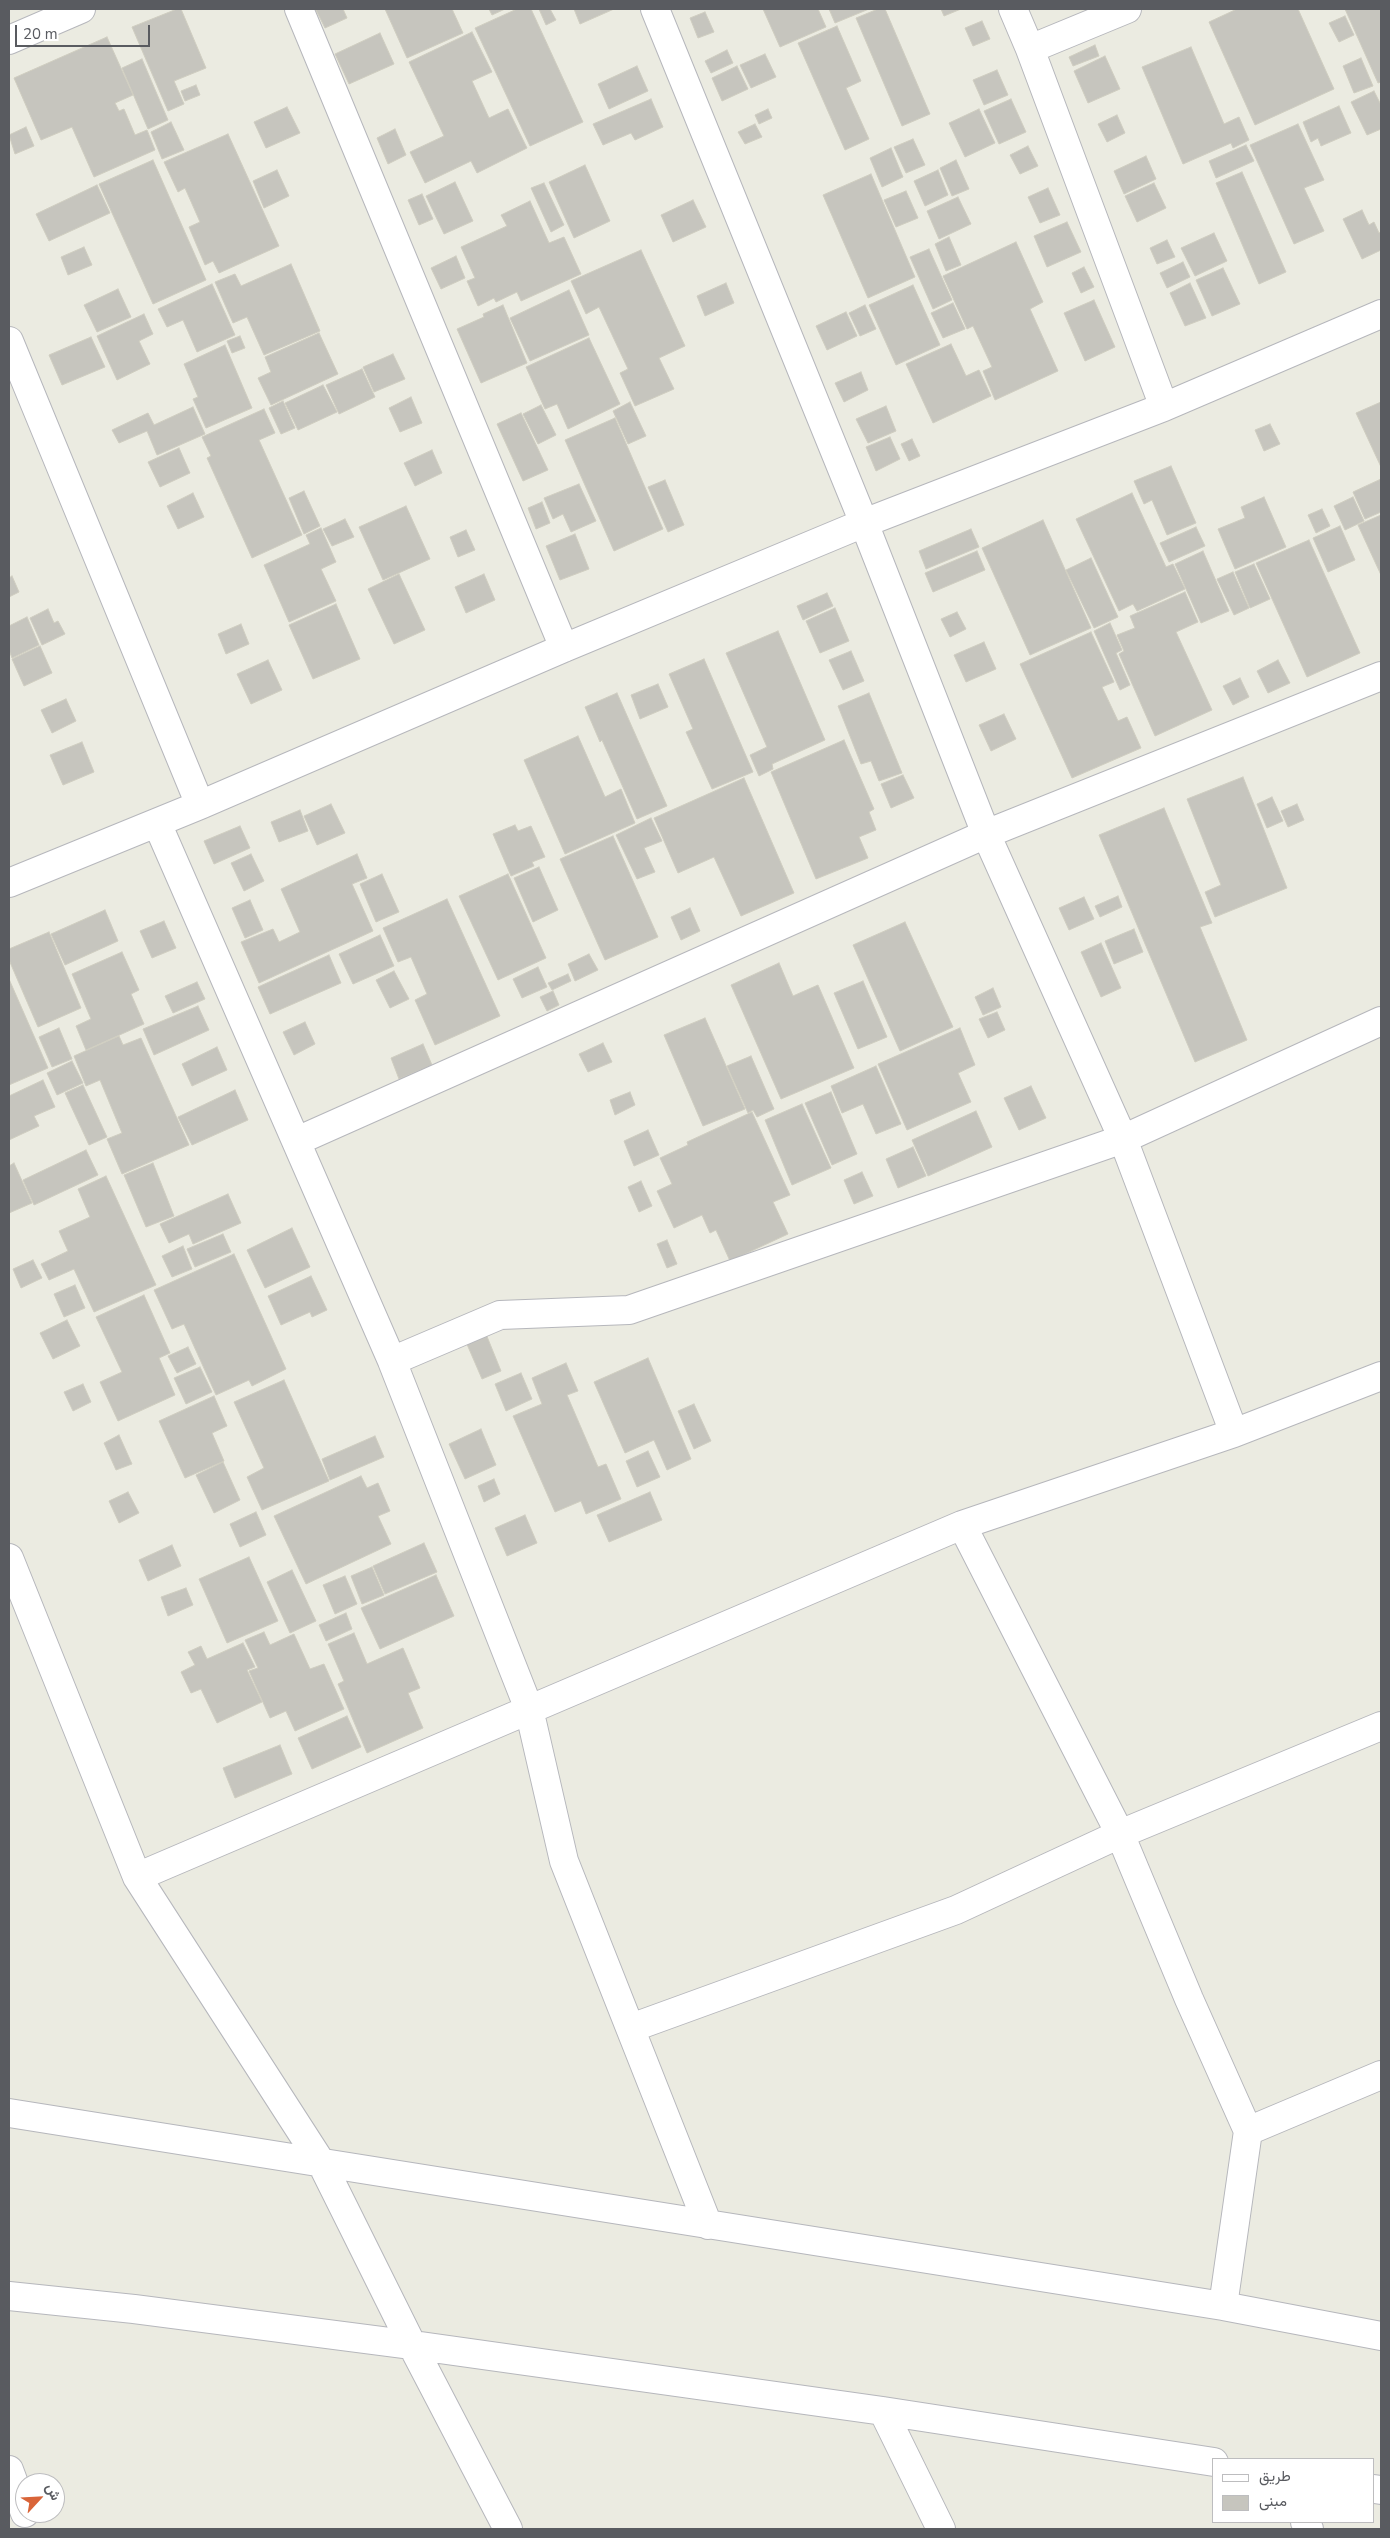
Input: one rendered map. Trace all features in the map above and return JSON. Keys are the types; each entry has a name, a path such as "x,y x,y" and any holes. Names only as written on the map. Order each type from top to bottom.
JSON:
{"street":[{"path":"9,40 81,9"},
{"path":"299,9 564,648"},
{"path":"655,9 864,524 986,834 1123,1139 1234,1433"},
{"path":"1013,9 1030,49 1164,407"},
{"path":"1030,49 1127,9"},
{"path":"9,883 200,805 564,648 864,524 1164,407 1381,314"},
{"path":"9,341 200,805"},
{"path":"297,1141 986,834 1381,676"},
{"path":"157,822 392,1361 529,1709 564,1861 708,2225"},
{"path":"392,1361 500,1315 629,1310 1123,1139 1381,1021"},
{"path":"137,1877 962,1525 1234,1433 1381,1376"},
{"path":"962,1525 1120,1834 1189,1999 1248,2131 1223,2306"},
{"path":"9,1558 137,1877 322,2164 412,2345 508,2529"},
{"path":"631,2028 956,1910 1120,1834 1381,1726"},
{"path":"1248,2131 1381,2075"},
{"path":"9,2113 1223,2306 1381,2336"},
{"path":"9,2296 134,2309 412,2345 883,2411 1212,2462"},
{"path":"883,2411 941,2529"},
{"path":"9,2470 15,2486"}],"building":[{"path":"181,9 206,68 174,81 184,104 168,111 132,27"},
{"path":"343,9 347,18 325,28 316,10"},
{"path":"385,9 452,9 463,33 407,58"},
{"path":"489,9 505,9 492,15"},
{"path":"517,9 531,9 583,122 530,146 475,28"},
{"path":"539,9 550,9 556,20 546,25"},
{"path":"574,9 614,9 580,24"},
{"path":"763,9 818,9 826,27 780,47"},
{"path":"829,9 869,9 835,23"},
{"path":"878,9 885,9 930,114 902,126 856,18"},
{"path":"941,9 961,9 944,16"},
{"path":"1237,9 1298,9 1334,89 1255,125 1209,22"},
{"path":"1345,9 1381,9 1381,82 1378,83"},
{"path":"705,12 714,32 698,38 690,18"},
{"path":"1345,16 1354,35 1339,42 1329,23"},
{"path":"982,21 990,39 973,46 965,28"},
{"path":"837,26 861,81 846,88 869,139 845,150 798,43"},
{"path":"472,32 492,72 472,81 489,118 508,109 527,148 477,173 471,161 425,183 410,152 444,136 409,62"},
{"path":"380,33 394,64 349,84 335,54"},
{"path":"107,37 133,95 115,103 119,111 124,109 135,135 147,130 155,150 94,177 72,127 41,140 14,78"},
{"path":"1095,45 1099,56 1073,66 1069,57"},
{"path":"1191,47 1224,124 1239,117 1249,140 1233,148 1231,143 1183,164 1142,67"},
{"path":"727,50 733,63 711,73 705,61"},
{"path":"765,54 776,77 751,88 740,65"},
{"path":"1105,56 1120,89 1088,103 1074,71"},
{"path":"1361,58 1373,86 1354,93 1343,66"},
{"path":"142,59 168,120 148,129 122,68"},
{"path":"637,66 648,91 609,109 598,84"},
{"path":"737,66 748,89 722,101 712,78"},
{"path":"997,70 1008,95 984,105 973,80"},
{"path":"196,85 200,95 185,101 181,91"},
{"path":"1374,91 1381,105 1381,129 1367,135 1351,102"},
{"path":"651,99 663,127 635,140 631,133 603,145 593,124"},
{"path":"1011,99 1026,132 999,144 984,111"},
{"path":"1339,106 1351,133 1321,146 1318,138 1311,142 1303,122"},
{"path":"287,107 300,133 266,148 254,122"},
{"path":"768,109 772,118 759,124 755,115"},
{"path":"979,109 995,143 965,157 949,123"},
{"path":"1117,115 1125,133 1107,142 1098,124"},
{"path":"171,122 184,150 162,159 151,132"},
{"path":"755,124 762,137 745,144 738,132"},
{"path":"1298,124 1324,180 1304,188 1324,231 1294,244 1250,145"},
{"path":"26,127 34,146 15,154 9,135"},
{"path":"395,129 406,155 388,164 377,138"},
{"path":"228,134 279,246 219,273 213,261 205,265 189,227 200,222 185,188 178,192 164,162"},
{"path":"913,139 925,165 906,173 894,147"},
{"path":"1246,145 1254,161 1216,178 1209,161"},
{"path":"1028,146 1038,166 1020,174 1010,155"},
{"path":"891,148 903,177 882,187 870,158"},
{"path":"1146,156 1156,179 1124,194 1114,171"},
{"path":"153,160 206,280 153,304 99,184"},
{"path":"956,160 969,189 952,196 940,168"},
{"path":"585,165 610,221 574,238 549,182"},
{"path":"277,170 289,196 264,208 253,181"},
{"path":"938,170 948,195 925,206 914,181"},
{"path":"1242,172 1286,272 1259,284 1216,183"},
{"path":"871,174 915,277 868,298 823,195"},
{"path":"455,182 473,221 444,234 426,196"},
{"path":"544,183 564,225 551,232 531,188"},
{"path":"1154,183 1166,208 1137,222 1125,196"},
{"path":"97,185 110,213 49,241 36,214"},
{"path":"1048,188 1060,215 1040,223 1028,197"},
{"path":"906,191 918,218 896,227 884,200"},
{"path":"422,194 433,219 419,225 408,200"},
{"path":"958,197 971,224 939,239 927,211"},
{"path":"693,200 706,227 673,242 661,215"},
{"path":"530,201 549,243 564,237 581,274 521,301 517,292 496,302 494,298 478,306 467,281 475,278 461,247 507,226 501,215"},
{"path":"1362,210 1369,225 1374,222 1379,233 1381,232 1381,250 1362,259 1343,219"},
{"path":"1067,222 1081,252 1047,267 1034,236"},
{"path":"1214,233 1227,261 1195,276 1181,248"},
{"path":"949,237 961,265 946,271 935,244"},
{"path":"1167,240 1175,257 1157,264 1150,248"},
{"path":"1016,242 1043,302 1030,309 1058,371 995,400 983,371 992,367 973,326 967,329 943,276"},
{"path":"84,247 92,265 68,275 61,257"},
{"path":"929,249 952,300 933,309 910,257"},
{"path":"641,250 685,346 659,358 674,389 635,406 620,373 628,369 599,307 586,314 571,281"},
{"path":"456,256 465,278 441,289 431,268"},
{"path":"1183,262 1190,277 1167,288 1160,273"},
{"path":"291,264 320,331 264,355 247,317 233,323 215,282 235,274 241,286"},
{"path":"1084,267 1094,287 1081,293 1072,273"},
{"path":"1223,268 1240,304 1212,316 1196,280"},
{"path":"726,283 734,303 705,316 697,296"},
{"path":"1190,283 1206,318 1185,326 1170,293"},
{"path":"212,284 235,335 197,352 183,320 167,327 158,309"},
{"path":"913,285 940,345 896,365 869,305"},
{"path":"118,289 131,317 97,332 84,305"},
{"path":"569,290 589,335 530,361 510,318"},
{"path":"1094,300 1115,347 1085,361 1064,313"},
{"path":"953,303 965,329 943,338 931,313"},
{"path":"503,305 527,363 481,383 457,329 484,317 483,314"},
{"path":"865,305 876,329 860,336 849,313"},
{"path":"846,312 857,336 827,350 816,326"},
{"path":"144,314 153,334 139,341 150,364 117,380 97,336"},
{"path":"319,333 338,374 271,405 258,378 271,372 265,357"},
{"path":"240,336 245,348 232,353 227,341"},
{"path":"91,337 105,367 62,385 49,355"},
{"path":"589,338 620,404 568,429 557,404 545,409 526,367"},
{"path":"951,344 966,376 979,370 991,396 933,423 906,364"},
{"path":"225,345 252,408 206,428 193,399 198,397 184,364"},
{"path":"393,354 405,379 374,392 363,367"},
{"path":"362,369 375,397 339,414 326,385"},
{"path":"861,372 868,390 844,402 835,383"},
{"path":"323,385 337,412 298,430 285,403"},
{"path":"411,397 422,423 400,432 389,408"},
{"path":"283,401 295,428 281,434 269,408"},
{"path":"630,402 646,436 628,444 613,411"},
{"path":"1381,402 1381,467 1356,413"},
{"path":"541,405 556,435 538,444 523,414"},
{"path":"886,406 896,431 868,443 856,419"},
{"path":"193,407 205,434 157,455 147,431 119,443 112,430 148,413 154,425"},
{"path":"264,409 275,433 259,440 302,535 252,558 207,458 211,456 202,437"},
{"path":"521,413 548,470 523,481 497,424"},
{"path":"615,418 663,529 614,551 565,440"},
{"path":"1270,424 1280,444 1264,451 1255,430"},
{"path":"890,437 900,459 876,471 866,447"},
{"path":"912,439 920,456 909,461 901,444"},
{"path":"179,448 190,473 160,487 148,462"},
{"path":"432,450 442,473 415,486 404,463"},
{"path":"1171,466 1196,523 1167,535 1152,500 1144,504 1134,481"},
{"path":"1381,479 1381,512 1365,519 1353,492"},
{"path":"665,480 684,525 668,532 648,487"},
{"path":"579,484 596,521 571,532 563,514 553,519 544,498"},
{"path":"304,491 320,526 304,534 289,498"},
{"path":"193,493 204,517 178,529 167,506"},
{"path":"1132,493 1166,567 1173,564 1185,589 1137,611 1133,604 1119,611 1076,519"},
{"path":"1264,497 1286,547 1235,569 1218,529 1245,518 1241,507"},
{"path":"1353,497 1364,521 1345,530 1334,506"},
{"path":"542,502 550,523 536,529 528,508"},
{"path":"406,506 430,559 383,580 359,527"},
{"path":"1322,509 1330,526 1316,533 1308,515"},
{"path":"1381,515 1381,575 1358,525"},
{"path":"345,519 354,537 332,546 323,529"},
{"path":"1043,520 1091,628 1030,655 982,548"},
{"path":"1340,526 1355,560 1328,572 1313,538"},
{"path":"1196,527 1205,546 1169,562 1160,543"},
{"path":"321,528 336,562 321,569 336,601 289,622 264,565 310,544 306,535"},
{"path":"971,529 979,547 926,569 919,551"},
{"path":"466,530 475,550 458,557 450,537"},
{"path":"575,534 589,569 560,580 546,546"},
{"path":"1309,540 1360,653 1307,677 1256,563"},
{"path":"977,551 985,570 933,592 925,573"},
{"path":"1203,551 1229,611 1201,623 1175,564"},
{"path":"1091,558 1118,617 1094,628 1066,570"},
{"path":"1254,564 1270,599 1250,608 1235,572"},
{"path":"1233,572 1249,608 1234,615 1217,579"},
{"path":"399,574 425,630 394,644 368,589"},
{"path":"484,574 495,600 466,613 455,587"},
{"path":"12,576 19,592 9,597 9,578"},
{"path":"1185,592 1198,622 1176,632 1212,710 1155,736 1119,654 1124,651 1117,635 1135,628 1130,616"},
{"path":"827,593 833,606 803,620 797,606"},
{"path":"336,604 360,659 313,679 289,625"},
{"path":"835,608 849,641 820,653 806,621"},
{"path":"48,609 54,623 58,621 65,634 42,645 30,618"},
{"path":"957,612 966,629 950,637 941,619"},
{"path":"27,617 39,645 12,658 9,650 9,626"},
{"path":"1110,623 1122,650 1116,653 1130,685 1120,690 1094,631"},
{"path":"241,624 249,644 226,654 218,634"},
{"path":"778,631 825,740 772,764 773,769 759,776 750,755 767,747 726,653"},
{"path":"1091,632 1114,682 1102,687 1118,721 1127,717 1141,748 1072,778 1020,664"},
{"path":"984,642 996,669 966,682 954,655"},
{"path":"40,646 52,673 24,686 12,659"},
{"path":"851,651 864,681 843,690 829,660"},
{"path":"704,659 753,772 712,789 686,732 693,729 669,674"},
{"path":"268,660 282,690 251,704 237,674"},
{"path":"1278,660 1290,683 1268,693 1257,671"},
{"path":"1240,678 1249,697 1233,705 1223,686"},
{"path":"658,684 668,707 640,719 631,695"},
{"path":"617,693 667,806 637,819 602,740 600,742 585,707"},
{"path":"869,693 902,773 879,781 871,761 861,764 838,706"},
{"path":"66,699 76,721 52,733 41,710"},
{"path":"1004,714 1016,739 991,751 979,725"},
{"path":"578,736 605,797 621,789 635,823 565,854 524,760"},
{"path":"844,740 874,809 869,812 876,830 859,837 868,858 816,879 771,772"},
{"path":"82,742 94,772 63,785 50,755"},
{"path":"903,775 914,798 891,808 881,784"},
{"path":"1243,777 1287,888 1215,917 1205,892 1221,885 1187,799"},
{"path":"744,778 794,893 741,916 714,857 678,873 654,818"},
{"path":"1272,797 1283,821 1267,828 1257,804"},
{"path":"331,804 345,833 317,845 304,816"},
{"path":"1297,804 1304,820 1288,827 1281,811"},
{"path":"1164,808 1212,923 1200,927 1247,1040 1195,1062 1099,835"},
{"path":"300,810 308,831 279,842 271,822"},
{"path":"651,818 662,841 644,848 655,872 637,879 616,835"},
{"path":"515,825 518,831 531,826 545,857 532,862 534,866 511,876 493,834"},
{"path":"240,826 250,848 214,864 204,841"},
{"path":"613,836 658,937 605,960 560,859"},
{"path":"251,854 264,881 244,891 231,863"},
{"path":"357,854 367,878 352,884 373,931 259,983 241,942 273,929 279,942 300,932 281,889"},
{"path":"539,867 558,910 533,922 514,878"},
{"path":"382,874 399,912 376,922 360,884"},
{"path":"508,874 546,958 498,980 459,896"},
{"path":"1118,896 1122,907 1100,917 1095,906"},
{"path":"1084,897 1094,919 1069,930 1059,908"},
{"path":"447,899 500,1016 435,1045 415,1000 427,994 411,957 398,962 383,928"},
{"path":"250,900 263,930 245,938 232,908"},
{"path":"690,908 700,931 681,940 671,917"},
{"path":"105,910 118,941 65,965 51,934"},
{"path":"164,921 176,948 152,958 140,931"},
{"path":"905,922 953,1027 900,1051 853,945"},
{"path":"1134,929 1143,952 1114,964 1105,941"},
{"path":"49,932 81,1008 38,1027 9,960 9,949"},
{"path":"380,935 394,966 353,984 339,954"},
{"path":"1101,943 1121,988 1101,997 1081,952"},
{"path":"122,952 139,990 131,994 144,1024 86,1050 76,1026 91,1019 72,974"},
{"path":"589,954 598,970 575,981 568,964"},
{"path":"329,955 341,983 270,1014 258,987"},
{"path":"779,963 793,996 818,985 854,1068 781,1099 731,985"},
{"path":"538,967 547,987 522,998 513,979"},
{"path":"394,971 409,999 390,1008 376,980"},
{"path":"568,974 571,981 552,990 548,983"},
{"path":"9,979 48,1068 9,1085"},
{"path":"863,981 887,1037 858,1049 834,993"},
{"path":"197,982 205,999 173,1013 165,996"},
{"path":"993,988 1001,1007 983,1015 975,997"},
{"path":"553,991 559,1005 547,1011 540,997"},
{"path":"198,1006 209,1030 154,1055 143,1029"},
{"path":"997,1012 1005,1030 988,1038 979,1019"},
{"path":"705,1018 745,1109 703,1126 664,1035"},
{"path":"305,1022 315,1044 294,1055 283,1032"},
{"path":"59,1028 72,1059 52,1067 39,1037"},
{"path":"960,1028 975,1065 958,1073 971,1102 907,1130 878,1064"},
{"path":"119,1036 123,1045 141,1038 189,1145 122,1174 107,1139 122,1133 100,1080 86,1086 74,1056"},
{"path":"603,1043 612,1062 588,1072 579,1054"},
{"path":"423,1044 432,1065 399,1079 391,1058"},
{"path":"217,1047 227,1070 192,1086 182,1064"},
{"path":"751,1056 774,1109 757,1117 753,1110 748,1113 727,1066"},
{"path":"72,1061 83,1083 57,1095 47,1073"},
{"path":"876,1066 901,1124 876,1134 863,1104 842,1113 831,1086"},
{"path":"43,1080 55,1107 34,1116 39,1126 9,1140 9,1096"},
{"path":"83,1085 107,1137 89,1145 65,1093"},
{"path":"1031,1086 1046,1118 1019,1130 1004,1098"},
{"path":"235,1090 248,1120 192,1145 178,1117"},
{"path":"630,1092 635,1105 615,1115 610,1100"},
{"path":"831,1092 857,1154 832,1165 805,1103"},
{"path":"802,1104 831,1168 792,1185 765,1120"},
{"path":"976,1111 992,1147 928,1176 912,1140"},
{"path":"752,1112 790,1195 773,1202 788,1234 730,1261 716,1230 710,1233 702,1215 674,1228 657,1191 672,1184 660,1158 688,1145 687,1142"},
{"path":"648,1130 659,1155 634,1166 624,1141"},
{"path":"913,1147 926,1176 898,1188 886,1159"},
{"path":"86,1150 98,1175 34,1205 23,1180"},
{"path":"14,1163 32,1203 9,1213 9,1166"},
{"path":"153,1163 174,1216 146,1227 124,1175"},
{"path":"862,1172 873,1196 854,1204 844,1180"},
{"path":"106,1176 156,1285 94,1312 74,1269 49,1280 41,1264 68,1251 59,1231 90,1217 78,1189"},
{"path":"641,1181 652,1206 639,1212 628,1187"},
{"path":"228,1194 241,1223 193,1244 189,1234 169,1243 160,1224"},
{"path":"292,1228 310,1267 265,1288 247,1250"},
{"path":"223,1234 231,1252 195,1267 187,1249"},
{"path":"667,1240 677,1264 667,1268 657,1244"},
{"path":"183,1246 192,1269 172,1277 162,1256"},
{"path":"234,1254 286,1369 252,1386 249,1380 216,1395 184,1324 172,1329 154,1290"},
{"path":"33,1260 42,1278 21,1288 13,1269"},
{"path":"311,1276 327,1310 312,1317 310,1312 281,1325 268,1296"},
{"path":"75,1285 85,1308 64,1317 54,1294"},
{"path":"144,1295 170,1353 159,1358 175,1395 118,1421 100,1382 122,1372 96,1317"},
{"path":"67,1320 80,1346 53,1359 40,1333"},
{"path":"486,1334 501,1371 482,1379 466,1342"},
{"path":"188,1347 196,1364 177,1373 168,1356"},
{"path":"648,1358 691,1459 667,1470 654,1440 625,1453 594,1382"},
{"path":"566,1363 578,1391 567,1395 598,1467 606,1464 621,1499 586,1514 581,1501 555,1512 513,1416 542,1404 532,1378"},
{"path":"200,1367 212,1392 186,1404 174,1378"},
{"path":"521,1373 532,1399 506,1411 495,1384"},
{"path":"284,1380 329,1481 262,1510 247,1477 264,1468 234,1402"},
{"path":"83,1384 91,1402 73,1411 64,1392"},
{"path":"214,1396 227,1426 212,1433 224,1461 185,1478 159,1421"},
{"path":"694,1404 711,1441 694,1449 678,1411"},
{"path":"481,1429 496,1465 465,1479 449,1444"},
{"path":"119,1435 132,1464 116,1470 104,1443"},
{"path":"375,1436 384,1457 330,1480 322,1459"},
{"path":"648,1451 660,1477 637,1487 626,1461"},
{"path":"223,1462 240,1500 214,1513 196,1475"},
{"path":"361,1476 367,1488 378,1483 390,1511 378,1516 391,1544 306,1584 274,1516"},
{"path":"494,1479 500,1494 484,1502 478,1486"},
{"path":"128,1492 139,1513 119,1523 109,1501"},
{"path":"650,1492 662,1520 609,1542 597,1515"},
{"path":"256,1512 266,1535 240,1547 230,1524"},
{"path":"525,1515 537,1543 507,1556 495,1528"},
{"path":"424,1543 437,1572 385,1594 373,1566"},
{"path":"172,1545 181,1566 148,1581 139,1560"},
{"path":"249,1557 278,1621 227,1643 199,1579"},
{"path":"372,1567 384,1595 362,1604 351,1576"},
{"path":"292,1570 316,1621 290,1633 267,1582"},
{"path":"436,1575 454,1616 380,1649 361,1608"},
{"path":"345,1576 357,1604 335,1614 323,1585"},
{"path":"186,1588 193,1605 168,1616 161,1597"},
{"path":"346,1613 352,1629 326,1641 319,1625"},
{"path":"264,1632 270,1645 294,1634 310,1669 324,1664 344,1709 295,1731 286,1711 270,1718 249,1671 258,1668 245,1640"},
{"path":"354,1633 367,1664 403,1648 420,1688 408,1693 423,1728 367,1753 338,1684 344,1681 328,1644"},
{"path":"243,1643 255,1667 247,1670 262,1702 217,1723 201,1689 191,1693 181,1672 195,1665 188,1652 201,1646 207,1659"},
{"path":"347,1716 361,1747 312,1769 298,1738"},
{"path":"280,1745 292,1774 235,1798 223,1768"}]}
